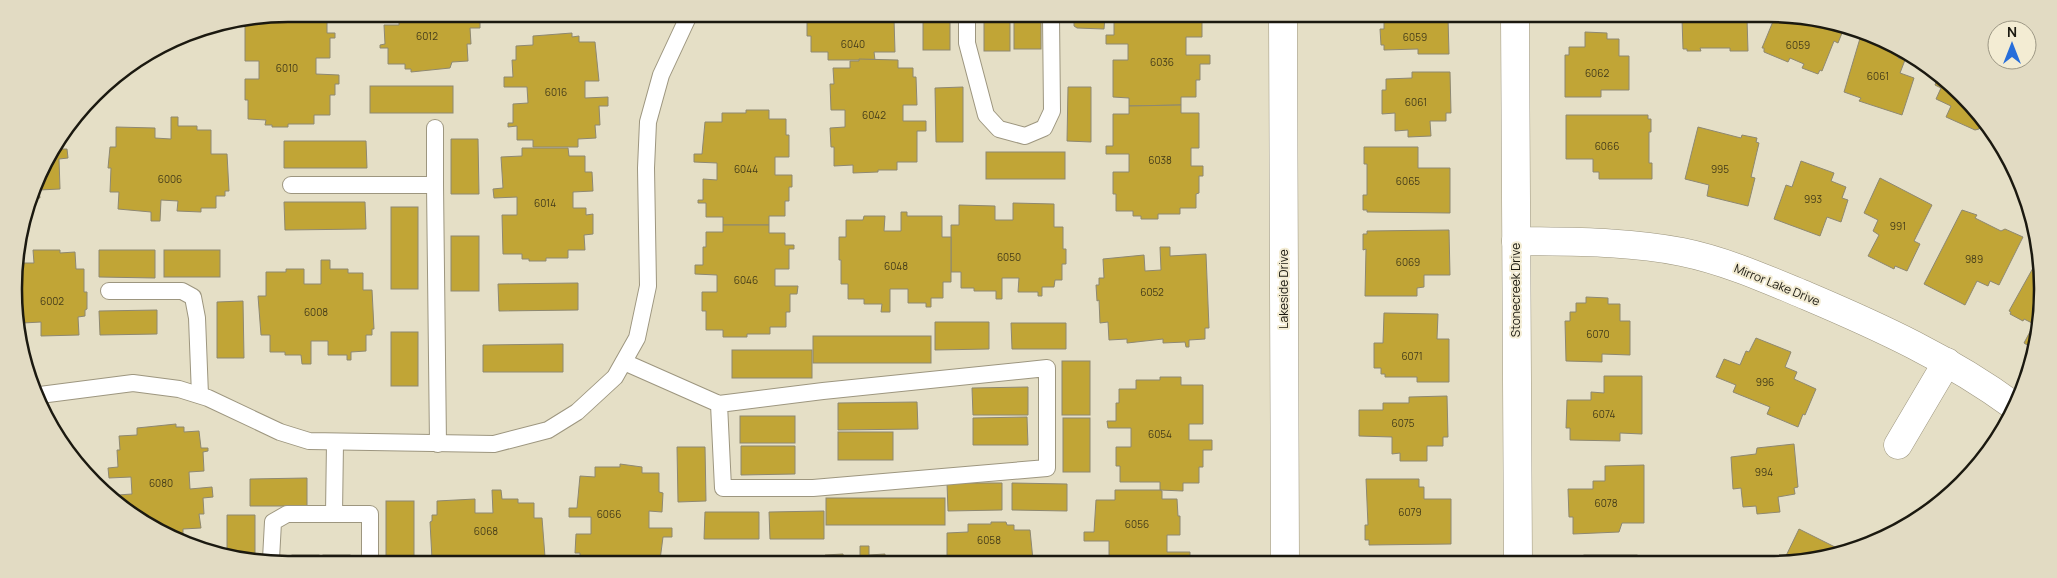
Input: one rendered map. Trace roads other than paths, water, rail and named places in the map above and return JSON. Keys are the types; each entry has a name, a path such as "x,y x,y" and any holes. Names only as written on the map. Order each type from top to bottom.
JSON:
{"street":[{"name":"Lakeside Drive","path":"1284,22 1285,556"},
{"name":"Stonecreek Drive","path":"1515,22 1518,556"},
{"name":"Mirror Lake Drive","path":"1516,241 1624,243 1683,252 1754,274 1885,329 1947,362 2009,403"},
{"path":"1898,445 1947,362"}],"lane":[{"path":"44,394 133,382 179,389 200,395 280,432 309,441 335,443 494,444 548,430 577,412 616,376 636,338 648,286 646,168 648,122 661,75 686,22"},
{"path":"967,22 967,43 986,115 999,129 1024,136 1044,128 1052,111 1051,22"},
{"path":"435,128 438,444"},
{"path":"291,184 435,184"},
{"path":"110,291 182,291 193,297 198,318 200,395"},
{"path":"624,362 719,404 823,391 1047,368 1047,468 813,488 723,488 719,404"},
{"path":"334,514 335,443"},
{"path":"271,555 273,522 287,514 370,514 370,556"}]}
